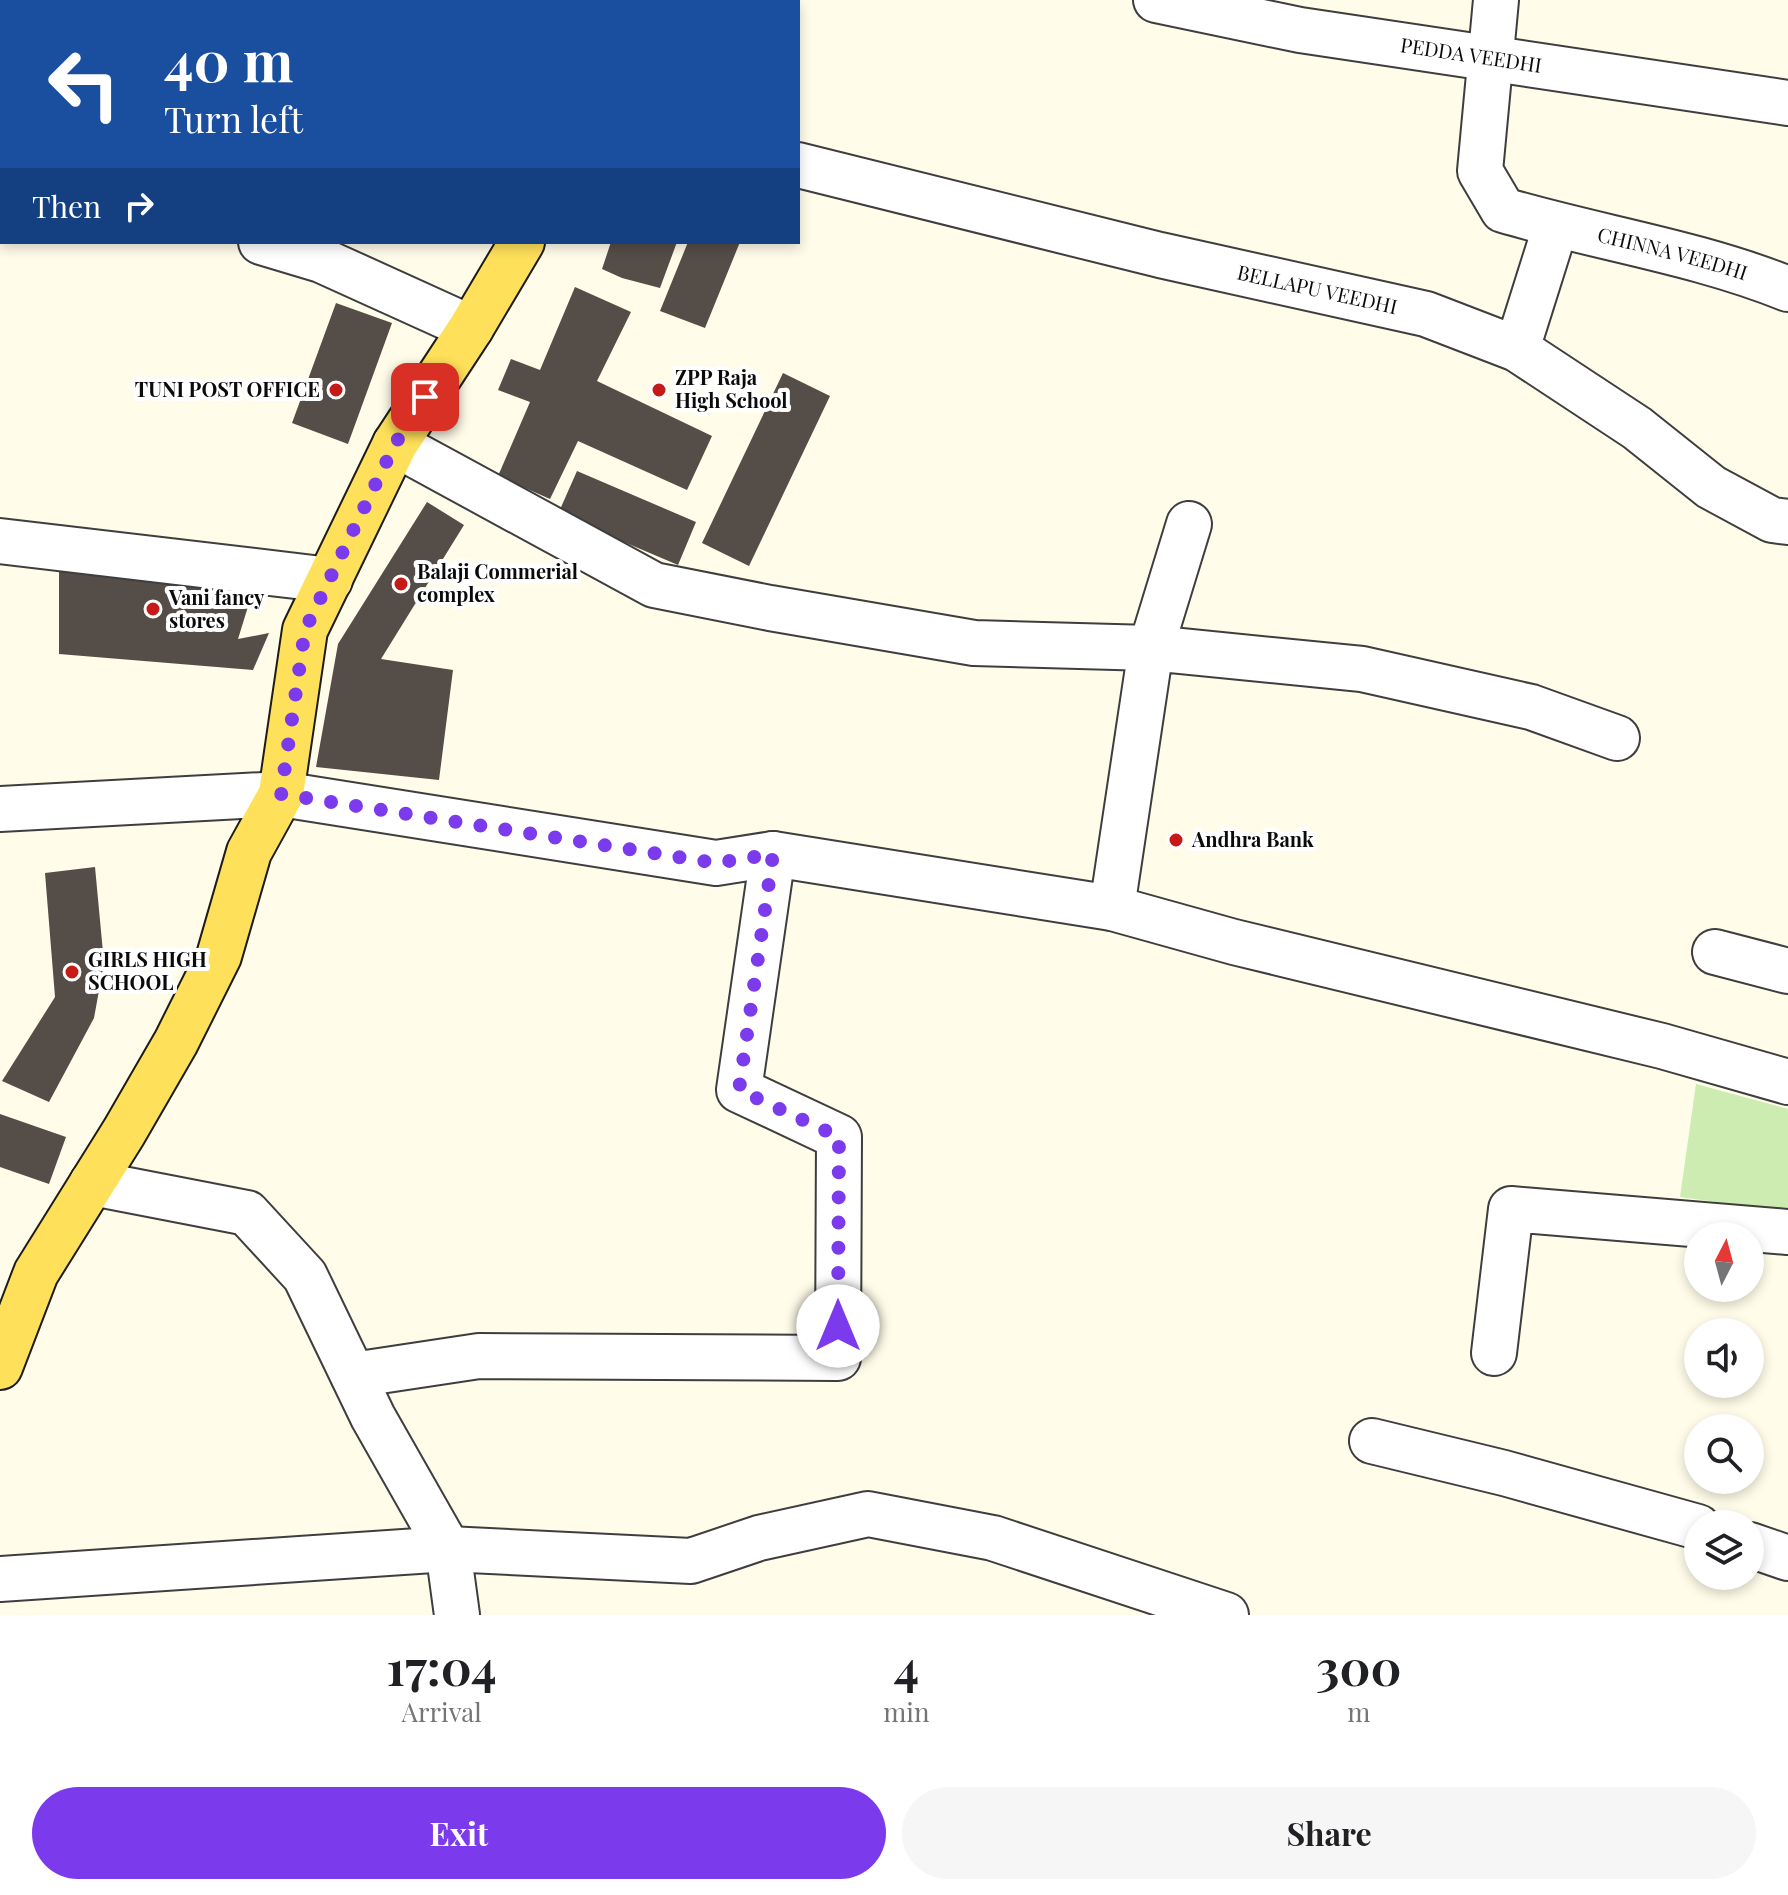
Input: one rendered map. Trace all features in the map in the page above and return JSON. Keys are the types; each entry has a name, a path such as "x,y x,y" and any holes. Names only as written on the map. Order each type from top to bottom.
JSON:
{"main road":[{"path":"0,1367 36,1273 176,1042 219,956 249,852 281,794 305,630 395,444 471,328 521,244"}],"street":[{"name":"PEDDA VEEDHI","path":"1156,0 1300,30 1788,103"},
{"name":"CHINNA VEEDHI","path":"1496,0 1480,171 1503,210 1662,248 1788,289"},
{"name":"BELLAPU VEEDHI","path":"800,165 1160,255 1426,314 1517,349 1637,428 1711,487 1772,520 1787,523"},
{"path":"1517,349 1556,225"},
{"path":"268,244 321,260 471,328"},
{"path":"395,444 654,585 974,643 1151,648 1362,669 1531,707 1617,738"},
{"path":"1112,908 1151,648 1189,524"},
{"path":"0,541 330,580"},
{"path":"0,809 281,794 716,863 773,854 1112,908 1662,1046 1788,1082"},
{"path":"353,1375 479,1356 838,1358 839,1137 739,1090 773,854"},
{"path":"1715,952 1788,971"},
{"path":"92,1183 247,1213 305,1276 353,1375 448,1549 457,1615"},
{"path":"1494,1353 1511,1209 1788,1232"},
{"path":"1372,1441 1504,1473 1684,1523"},
{"path":"0,1579 448,1549 691,1561 759,1538 868,1514 993,1538 1226,1615"},
{"path":"1764,1550 1788,1558"}],"green space":[{"path":"1696,1084 1788,1109 1788,1212 1680,1197"}],"building":[{"path":"610,244 676,244 660,288 602,269"},
{"path":"687,244 739,244 705,328 660,311"},
{"path":"575,287 631,312 597,381 712,436 687,490 578,441 550,499 498,476 530,402 498,390 511,359 540,370"},
{"name":"TUNI POST OFFICE","path":"336,303 392,323 348,444 292,423"},
{"path":"783,373 830,396 749,566 702,543"},
{"path":"577,471 696,522 678,565 558,514"},
{"name":"Balaji Commerial complex","path":"427,502 464,525 381,659 453,670 439,780 316,767 338,644"},
{"name":"Vani fancy stores","path":"59,565 255,584 238,639 269,633 253,670 59,654"},
{"path":"95,867 104,963 94,1018 49,1102 2,1081 55,997 45,873"},
{"path":"0,1114 66,1137 49,1184 0,1167"}],"place":[{"name":"TUNI POST OFFICE","path":"336,390"},
{"name":"ZPP Raja High School","path":"659,390"},
{"name":"Balaji Commerial complex","path":"401,584"},
{"name":"Vani fancy stores","path":"153,609"},
{"name":"Andhra Bank","path":"1176,840"},
{"name":"GIRLS HIGH SCHOOL","path":"72,972"}],"route":[{"path":"425,397 395,444 305,630 281,794 716,863 773,854 739,1090 839,1137 838,1326"}]}
